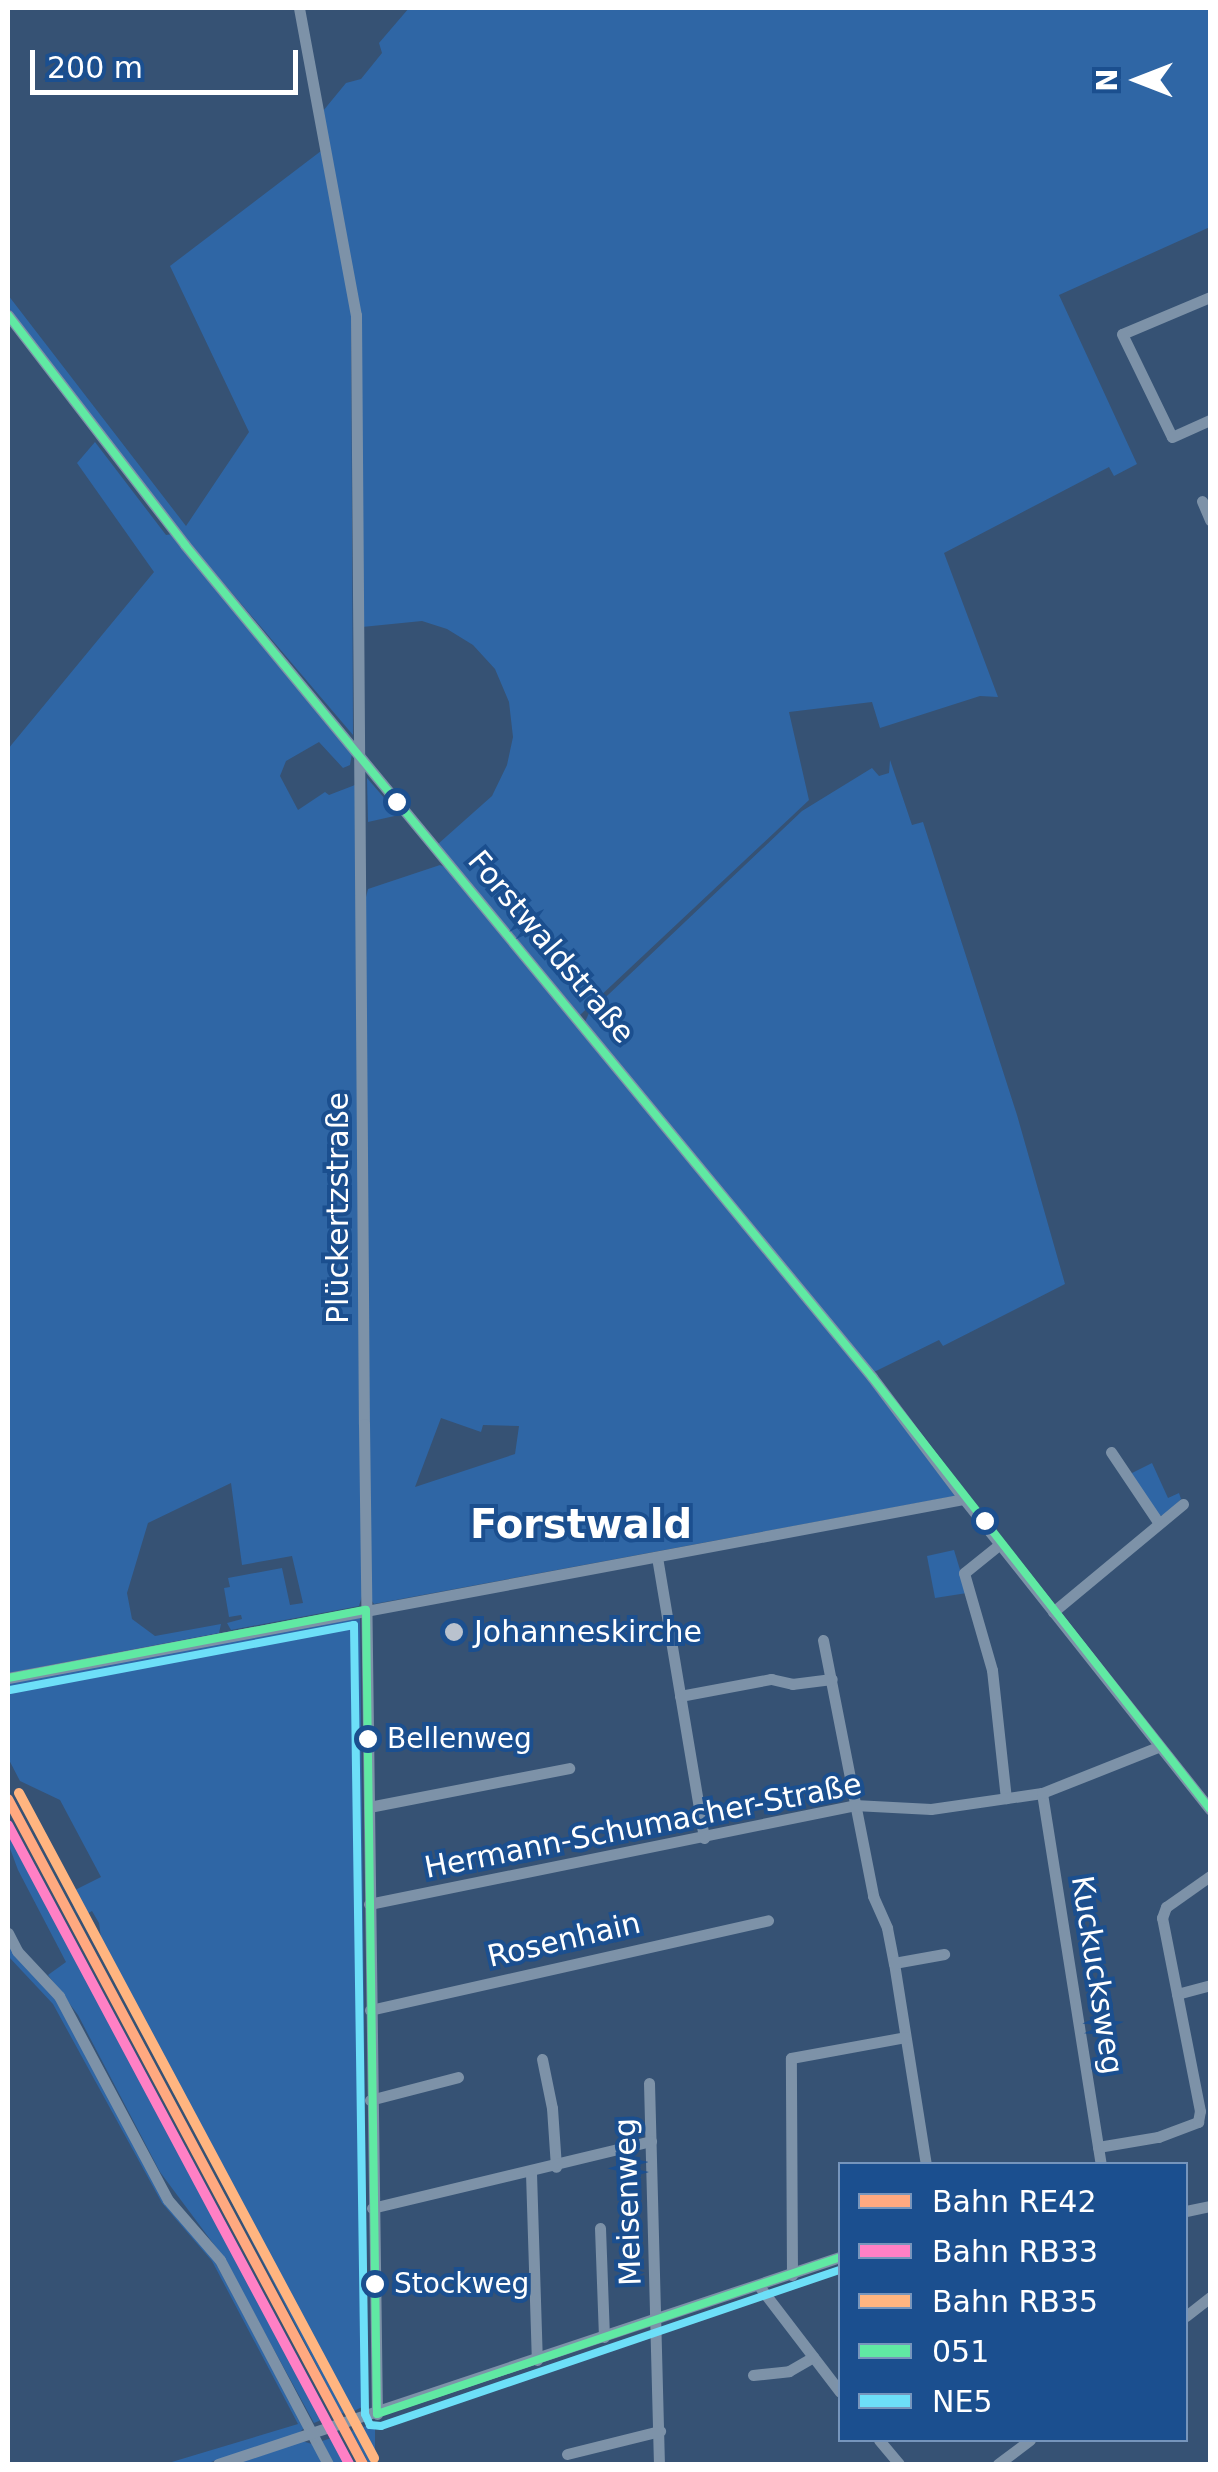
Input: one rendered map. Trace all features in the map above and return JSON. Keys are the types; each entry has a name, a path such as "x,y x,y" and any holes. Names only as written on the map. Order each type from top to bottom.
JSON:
{"street":[{"name":"Plückertzstraße","path":"299,8 356,315 370,2100 377,2414"},
{"path":"1210,297 1122,334 1172,437 1210,420"},
{"name":"Forstwaldstraße","path":"8,315 185,545 872,1376 964,1499 1210,1809"},
{"path":"1202,501 1210,520"},
{"path":"1111,1452 1158,1522"},
{"path":"8,1678 964,1499"},
{"path":"1053,1612 1183,1504"},
{"path":"1000,1544 964,1573 992,1670 1006,1798"},
{"path":"657,1557 704,1838"},
{"path":"823,1640 874,1896 887,1928 894,1962 926,2162"},
{"path":"680,1696 770,1679 792,1684 832,1679"},
{"name":"Hermann-Schumacher-Straße","path":"369,1904 704,1838 854,1804 931,1809 1042,1793 1158,1747"},
{"path":"369,1808 569,1768"},
{"name":"Kuckucksweg","path":"1042,1793 1101,2162"},
{"path":"1098,2147 1190,2128 1198,2122 1196,2092 1162,1912 1210,1876"},
{"name":"Rosenhain","path":"370,2010 768,1920"},
{"path":"8,1932 18,1951 59,1996 168,2200 220,2260 328,2464"},
{"path":"894,1962 944,1954"},
{"path":"1177,1994 1210,1985"},
{"path":"792,2275 791,2058 905,2037"},
{"path":"542,2059 552,2108 556,2167"},
{"path":"370,2100 458,2078"},
{"name":"Meisenweg","path":"649,2083 659,2464"},
{"path":"1196,2092 1210,2089"},
{"path":"372,2208 651,2142"},
{"path":"531,2173 537,2360"},
{"path":"600,2228 604,2337"},
{"path":"218,2464 838,2258"},
{"path":"758,2286 838,2389"},
{"path":"1188,2314 1210,2297"},
{"path":"753,2376 790,2370 813,2357"},
{"path":"567,2454 660,2431"},
{"path":"881,2442 898,2464"},
{"path":"998,2464 1027,2442"}],"shaded area":[{"path":"409,8 1210,8 1210,227 1059,295 1137,464 1114,476 1109,467 944,553 998,697 980,696 880,728 872,702 789,712 809,800 580,1015 438,844 492,796 507,765 513,737 509,702 495,669 473,645 447,629 422,621 362,627 360,326 323,111 346,83 361,79 382,53 379,43"},
{"path":"321,151 351,311 353,735 180,532 8,307 8,295 186,526 249,432 170,266"},
{"path":"95,442 166,535 172,534 352,754 350,765 343,768 319,742 286,761 280,776 298,810 325,792 329,795 355,785 362,1596 359,1606 231,1630 227,1623 242,1619 241,1615 229,1617 224,1588 230,1587 228,1578 282,1568 290,1605 303,1603 292,1556 242,1565 231,1483 148,1523 127,1593 132,1619 155,1636 221,1624 219,1633 8,1673 8,749 154,572 77,463"},
{"path":"890,760 912,825 923,822 1017,1115 1065,1284 943,1346 939,1340 874,1372 585,1022 589,1013 802,811 872,768 879,776 889,773"},
{"path":"367,778 399,815 368,822"},
{"path":"440,865 449,869 840,1342 955,1496 374,1604 370,1598 365,901 368,889","holes":["441,1418 481,1432 483,1425 519,1426 515,1454 415,1487"]},
{"path":"1152,1463 1168,1498 1179,1493 1181,1499 1165,1515 1159,1516 1126,1476"},
{"path":"954,1550 967,1593 935,1598 927,1556"},
{"path":"360,1617 368,2404 348,2414 341,2413 103,1953 99,1923 92,1911 81,1917 76,1912 69,1893 101,1877 60,1800 20,1781 8,1758 8,1682"},
{"path":"8,1822 328,2417 314,2423 224,2258 160,2172 78,2015 48,1975 66,1962 18,1870 8,1843"},
{"path":"8,1945 57,2001 165,2202 214,2260 304,2428 299,2433 205,2464 165,2464 298,2424 212,2261 162,2203 53,2004 8,1956"},
{"path":"375,2423 375,2464 369,2464 351,2431"},
{"path":"338,2436 353,2464 334,2464 322,2441"},
{"path":"302,2441 312,2444 323,2464 233,2464"}],"rail line":[{"name":"RB35","path":"19,1793 374,2458"},
{"name":"RE42","path":"8,1799 363,2464"},
{"name":"RB33","path":"8,1825 349,2464"}],"transit line":[{"name":"051","path":"8,315 185,545 872,1377 1210,1809"},
{"name":"051","path":"8,1678 366,1610 377,2414 838,2258"},
{"name":"NE5","path":"10,1690 354,1625 365,2414 370,2425 381,2426 838,2271"}],"place":[{"name":"Johanneskirche","path":"454,1632"},
{"name":"Bellenweg","path":"368,1739"},
{"name":"Stockweg","path":"375,2284"}],"district":[{"name":"Forstwald","path":"581,1524"}]}
